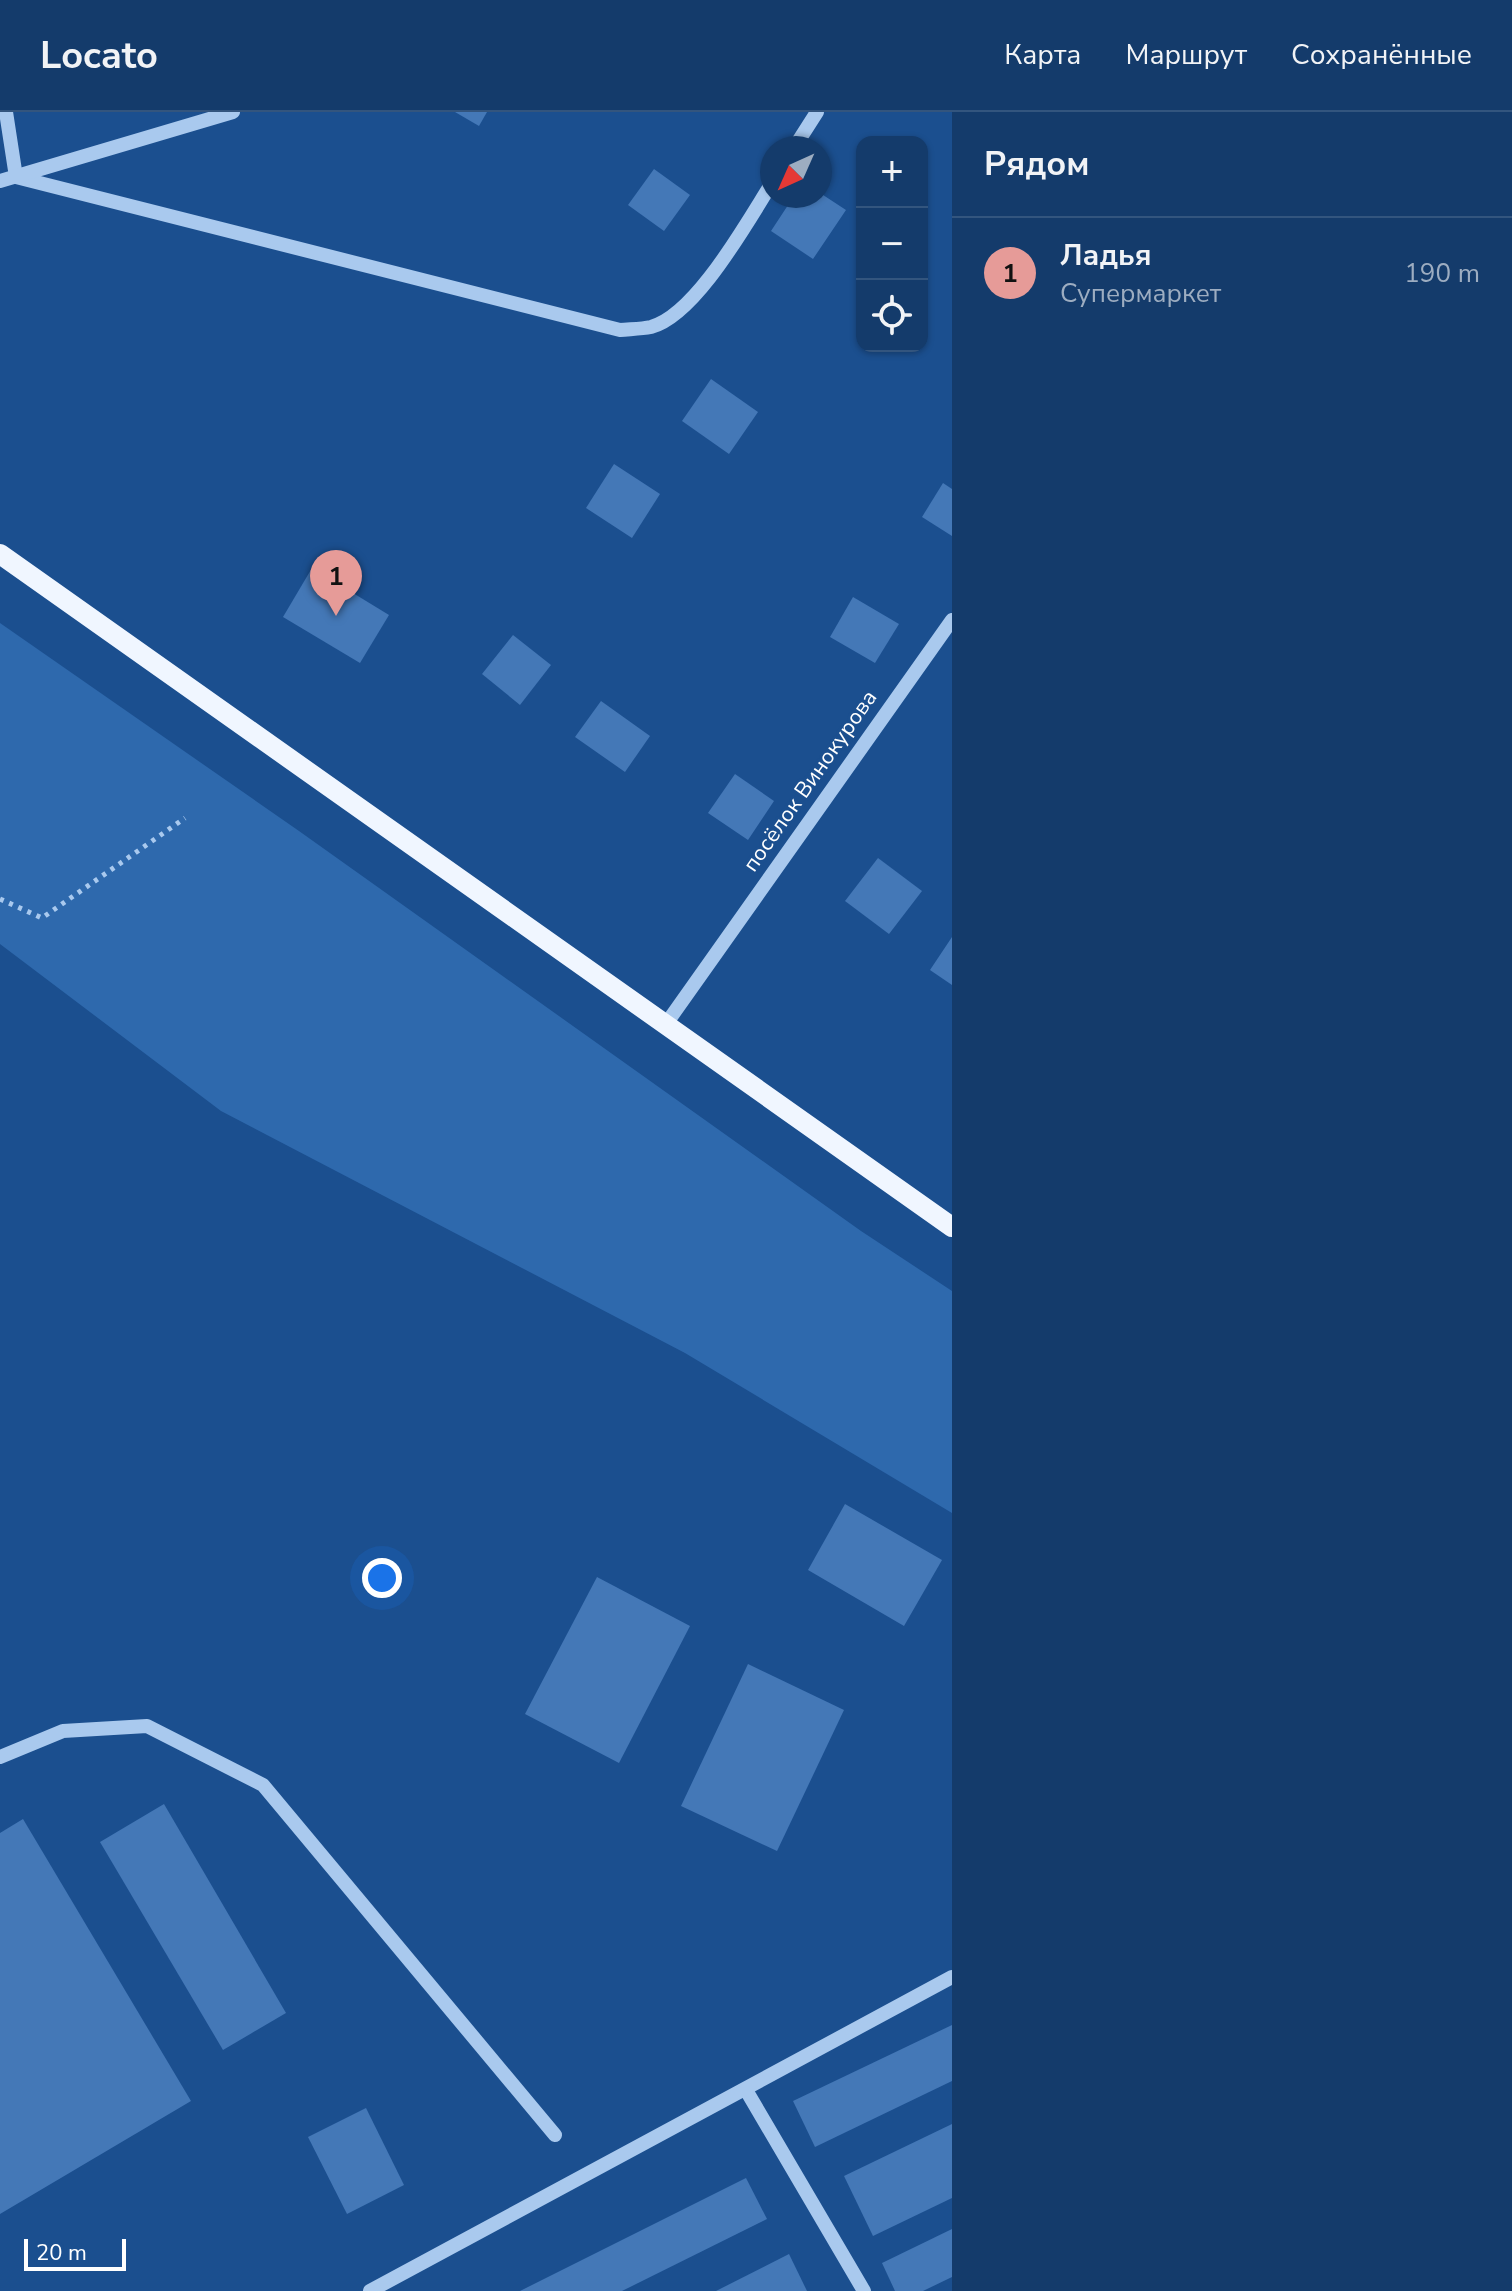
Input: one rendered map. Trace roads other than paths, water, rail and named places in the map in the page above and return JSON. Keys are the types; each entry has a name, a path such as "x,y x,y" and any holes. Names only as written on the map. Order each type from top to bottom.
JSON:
{"main road":[{"path":"0,554 952,1227"}],"street":[{"path":"6,112 16,177"},
{"path":"0,181 233,112"},
{"path":"802,136 817,112"},
{"path":"16,177 620,330 652,327 684,307 730,249 760,202"},
{"name":"посёлок Винокурова","path":"666,1024 952,620"},
{"path":"0,1757 63,1731 147,1726 263,1785 555,2135"},
{"path":"370,2291 952,1977"},
{"path":"746,2090 864,2291"}],"place":[{"name":"Ладья","path":"336,616"}]}
